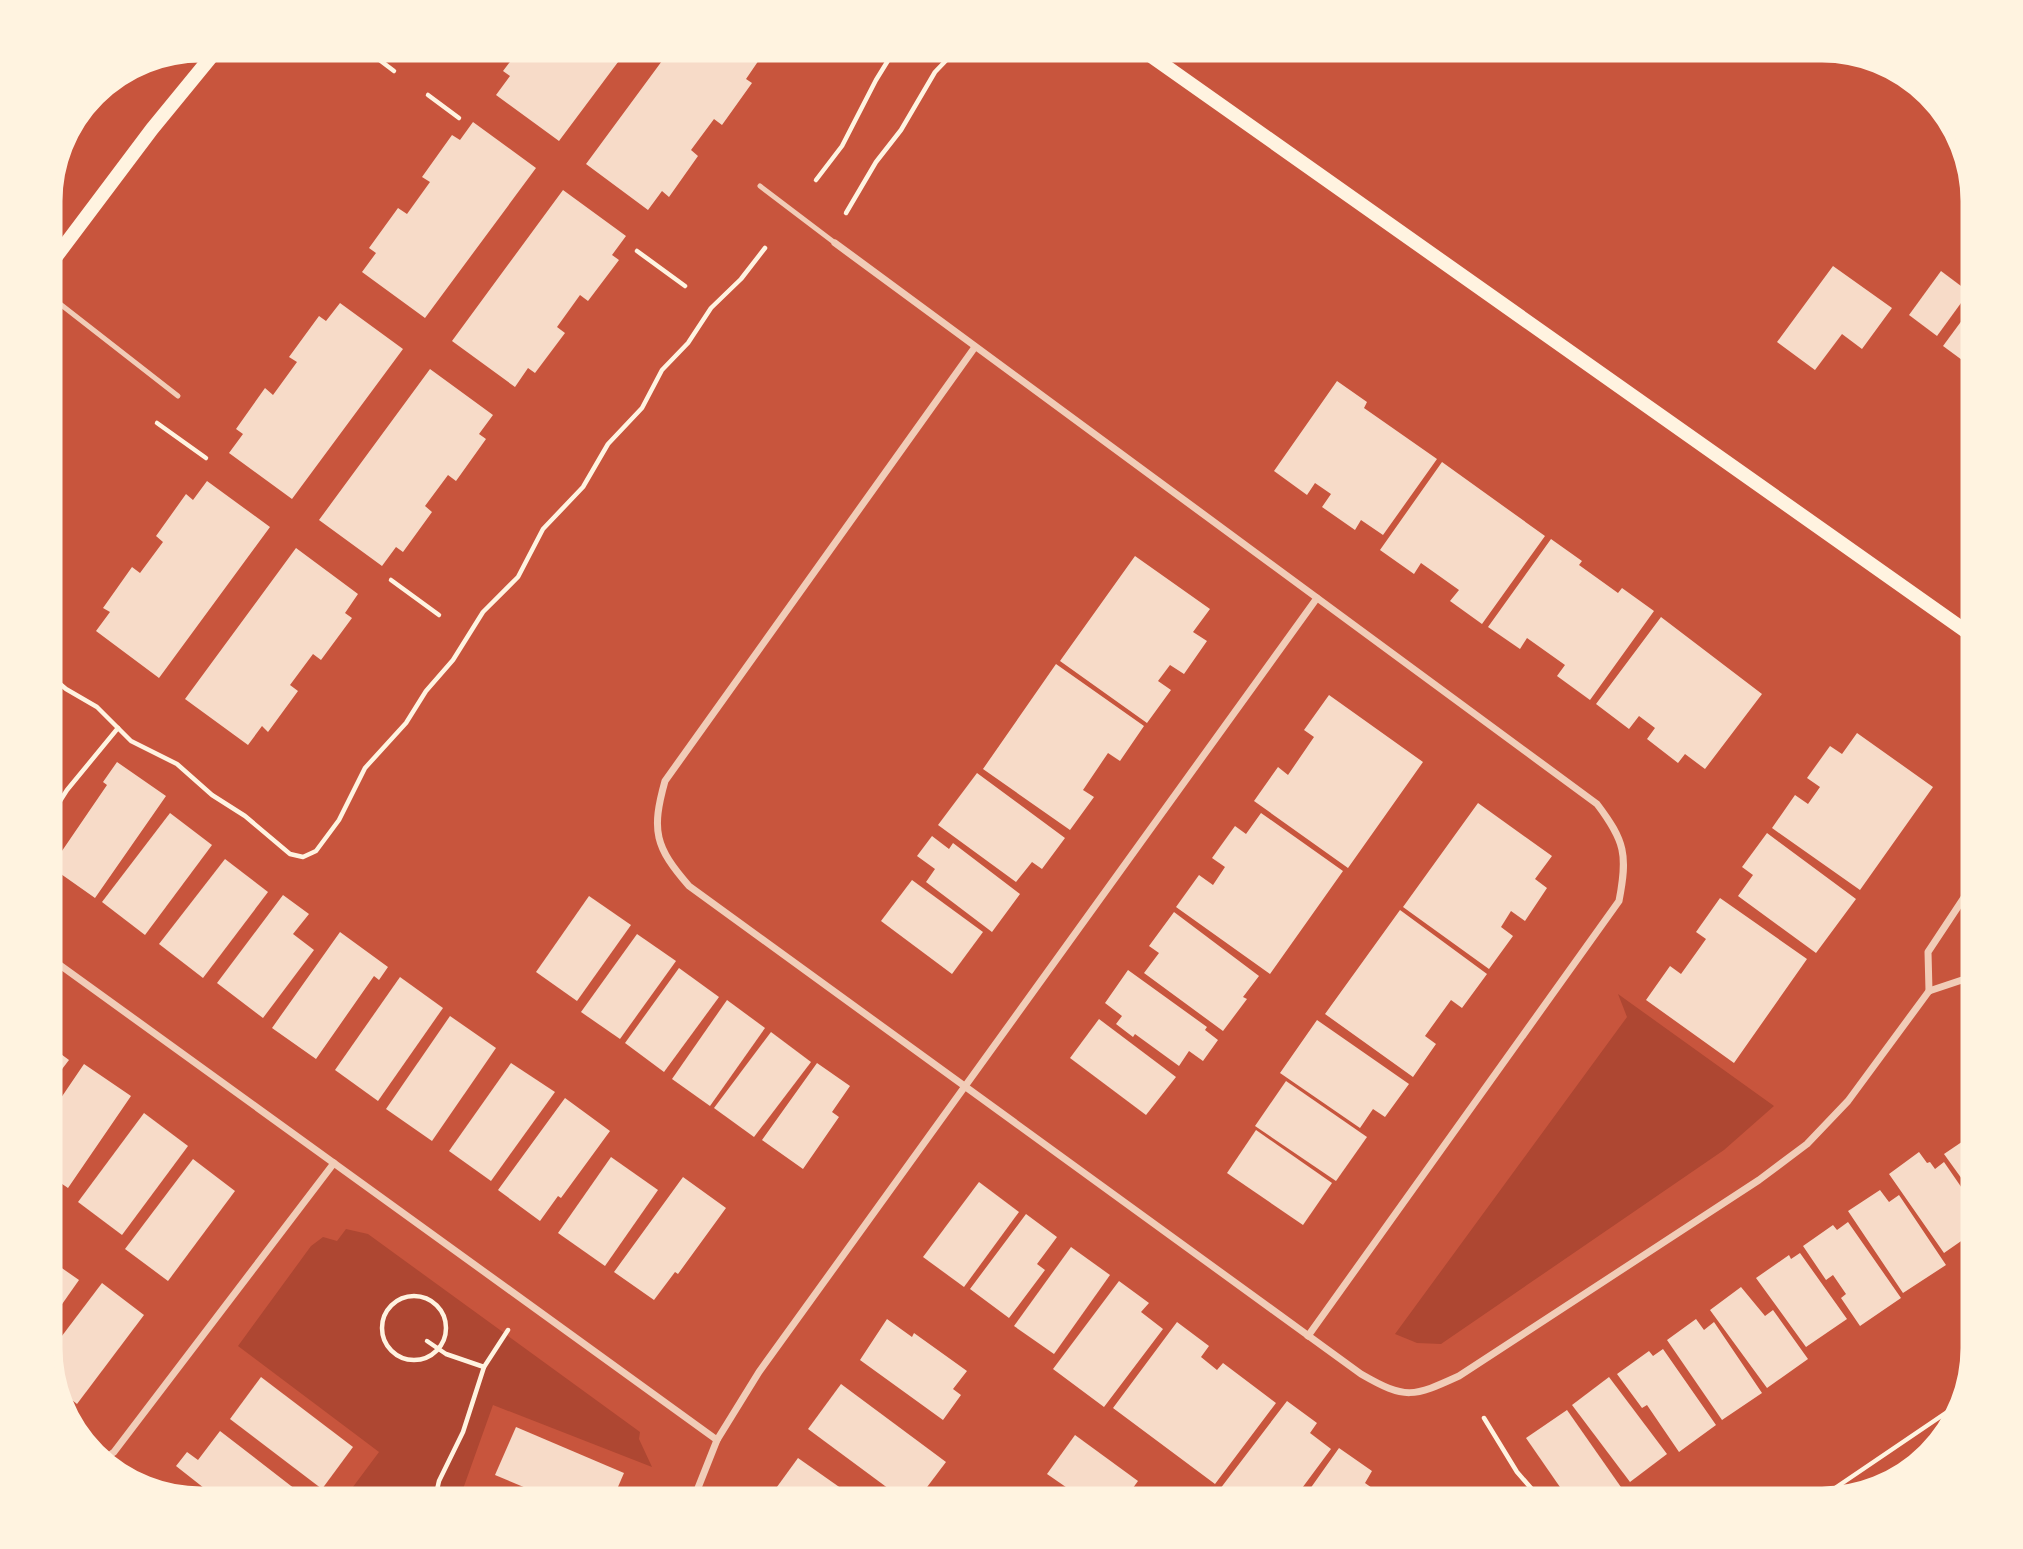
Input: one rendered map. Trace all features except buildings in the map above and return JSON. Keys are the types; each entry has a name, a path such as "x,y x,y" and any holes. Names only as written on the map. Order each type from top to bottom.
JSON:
{"main road":[{"path":"58,254 152,129 210,58"},
{"path":"1154,58 1965,630"}],"street":[{"path":"835,243 1597,804 1612,824 1624,849 1624,875 1619,901 1308,1336"},
{"path":"975,347 665,781 656,812 661,846 673,867 689,886 1361,1374 1385,1388 1410,1395 1422,1393 1459,1376 1759,1180 1807,1144 1848,1101 1929,992 1965,979"},
{"path":"697,1491 717,1440 759,1372 1317,598"},
{"path":"1929,992 1928,952 1965,897"},
{"path":"58,964 717,1440"},
{"path":"108,1456 334,1163"}],"lane":[{"path":"760,186 835,243"},
{"path":"58,302 177,396"}],"path":[{"path":"377,58 394,71"},
{"path":"816,180 842,146 890,58"},
{"path":"846,213 876,162 901,130 935,72 948,58"},
{"path":"428,95 459,118"},
{"path":"58,682 97,707 131,741 177,764 212,795 245,816 290,854 303,857 316,851 339,820 365,768 406,723 426,691 453,660 482,612 518,577 544,529 583,486 608,444 642,408 662,370 688,343 711,308 741,279 765,247"},
{"path":"637,251 685,286"},
{"path":"157,423 206,458"},
{"path":"391,580 439,615"},
{"path":"58,804 118,728"},
{"path":"413,1295 433,1301 445,1319 444,1340 439,1349 420,1360 399,1357 390,1351 382,1331 382,1321 393,1303 413,1295"},
{"path":"437,1491 463,1432 484,1367 508,1330"},
{"path":"427,1341 446,1354 484,1367"},
{"path":"1831,1491 1951,1409"},
{"path":"1484,1418 1517,1472 1534,1491"}],"shaded area":[{"path":"1618,994 1774,1106 1724,1150 1441,1344 1417,1343 1395,1334 1627,1017"},
{"path":"346,1229 368,1234 640,1432 639,1439 652,1467 493,1405 462,1491 350,1491 379,1452 238,1346 311,1246 323,1237 337,1241"}]}
